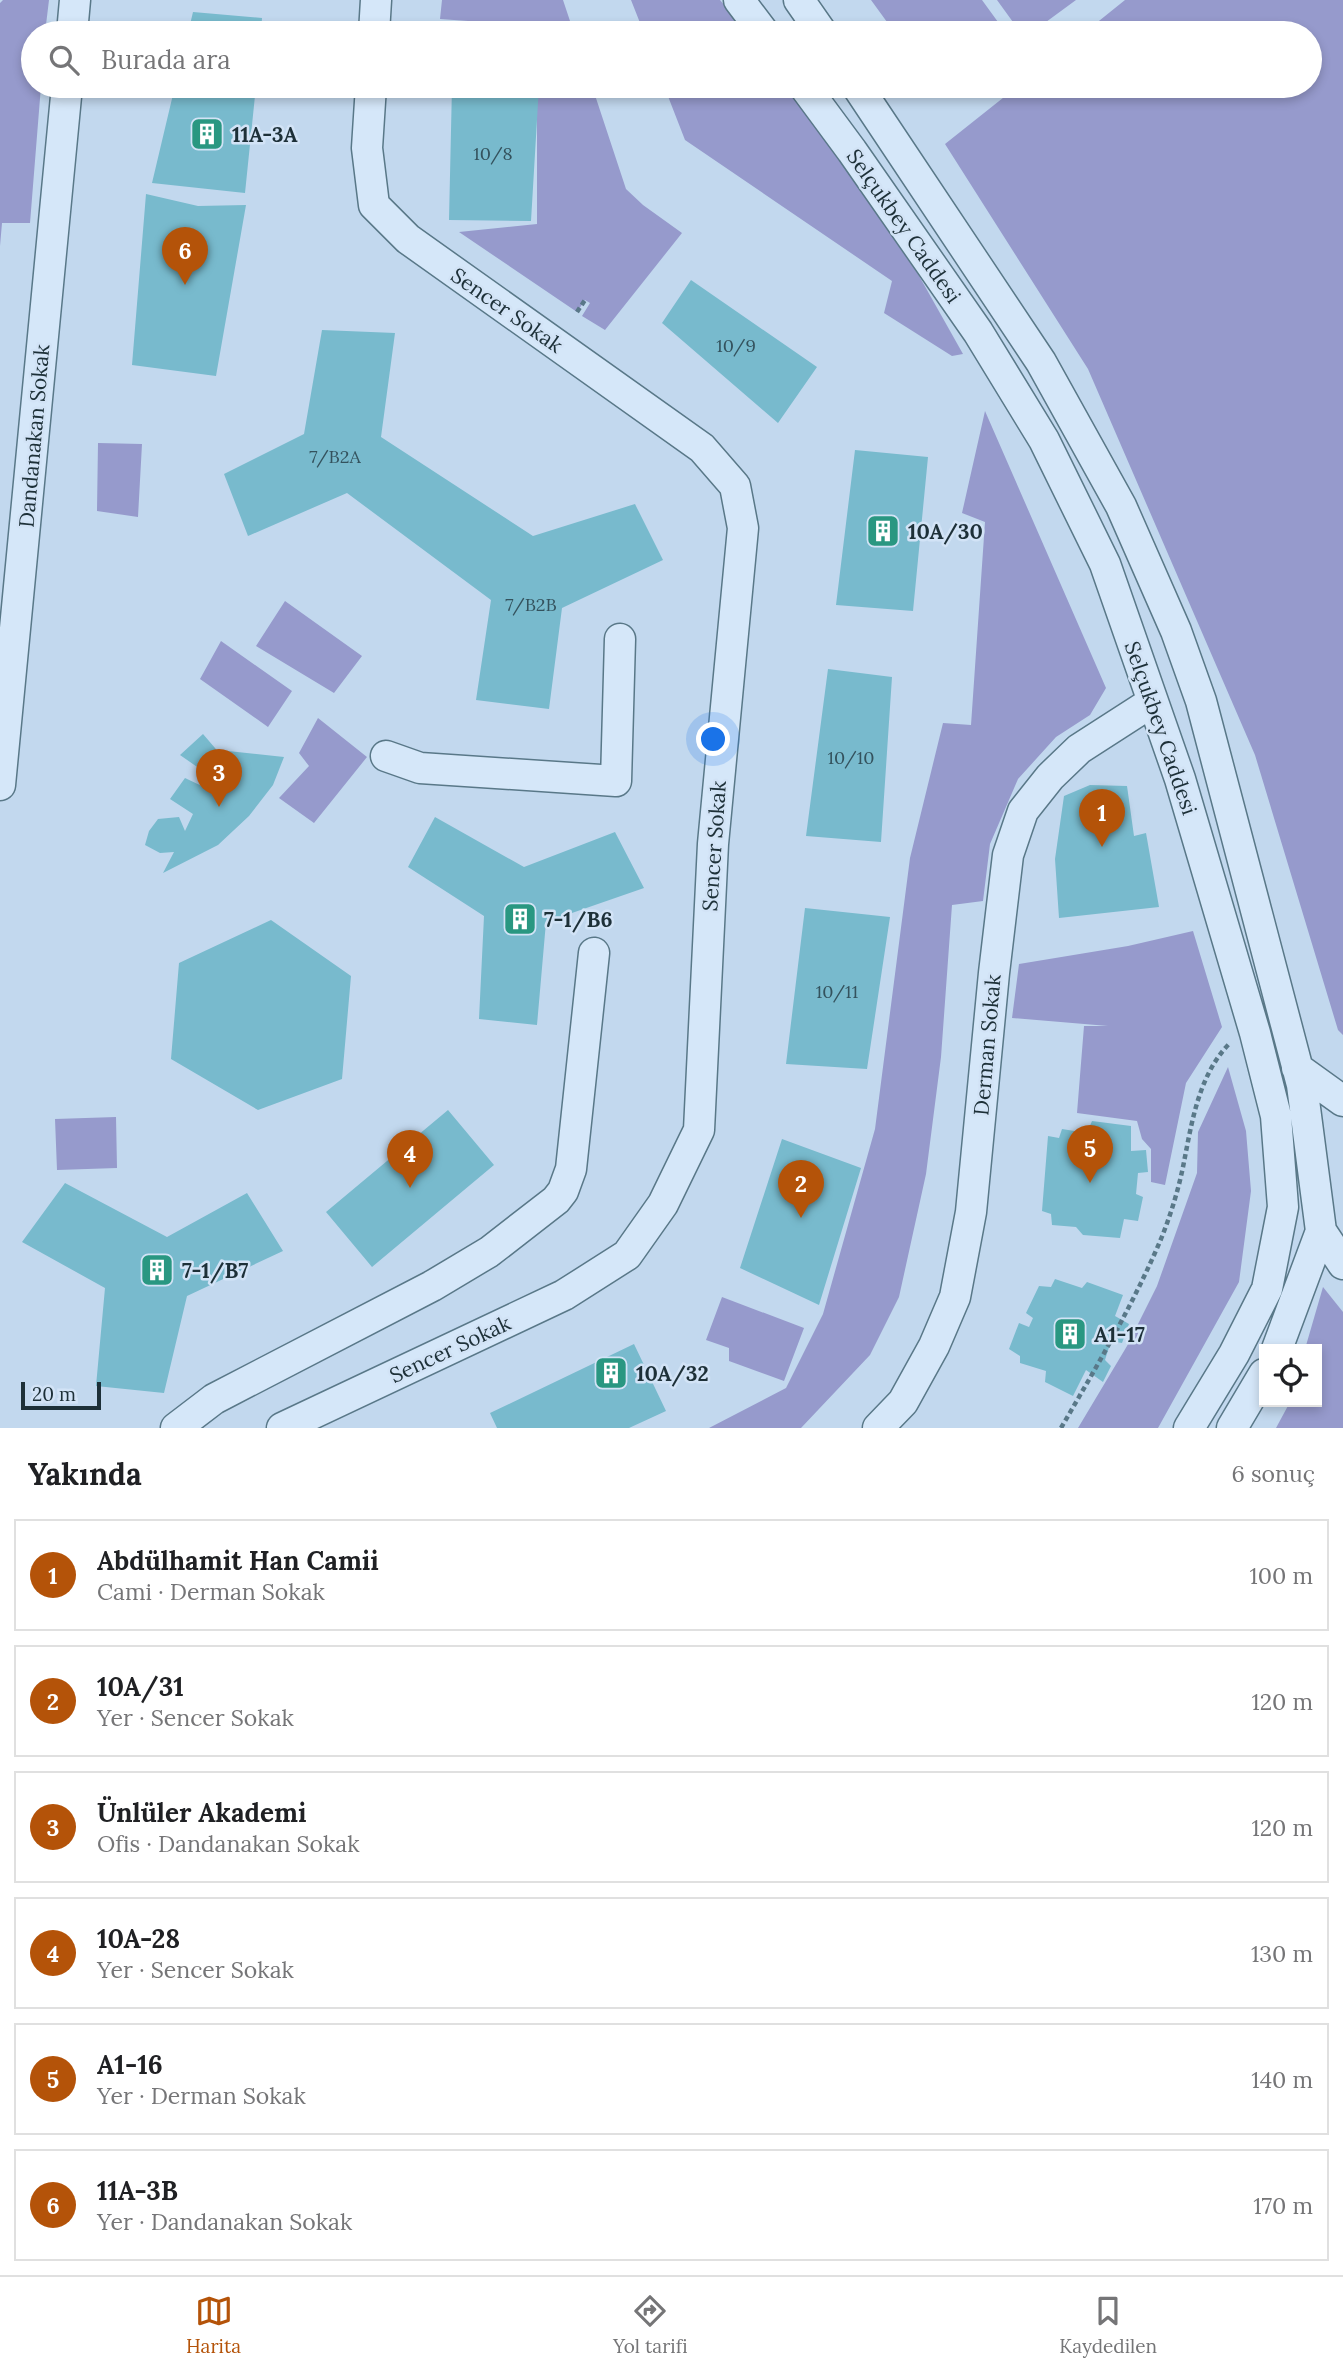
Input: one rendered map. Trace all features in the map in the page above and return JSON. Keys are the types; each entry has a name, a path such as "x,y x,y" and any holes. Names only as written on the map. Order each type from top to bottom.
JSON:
{"street":[{"path":"73,21 75,0"},
{"path":"375,21 376,0"},
{"path":"739,0 755,21"},
{"path":"799,0 814,21"},
{"name":"Dandanakan Sokak","path":"0,785 66,98"},
{"name":"Sencer Sokak","path":"282,1428 564,1295 627,1255 663,1205 699,1130 713,844 743,528 735,486 702,447 408,239 374,205 367,149 370,98"},
{"name":"Selçukbey Caddesi","path":"812,98 978,332 1044,440 1105,564 1180,779 1254,1030 1276,1116 1283,1207 1268,1289 1234,1354 1189,1428"},
{"name":"Selçukbey Caddesi","path":"865,98 1041,362 1121,506 1176,631 1200,701 1302,1084 1321,1231 1280,1344"},
{"path":"386,756 420,768 616,781 620,639"},
{"name":"Derman Sokak","path":"878,1428 903,1402 934,1346 955,1297 971,1212 993,973 1008,855 1023,811 1050,777 1079,750 1152,702"},
{"path":"176,1428 214,1399 461,1270 523,1227 556,1200 563,1191 571,1169 594,953"},
{"path":"1254,1030 1286,1023"},
{"path":"1297,1068 1343,1101"},
{"path":"1321,1231 1343,1264"},
{"path":"1232,1428 1259,1382"}],"path":[{"path":"577,312 585,300"},
{"path":"1061,1428 1128,1311 1162,1237 1184,1164 1191,1123 1213,1063 1227,1045 1254,1030"}],"shaded area":[{"path":"3,0 49,0 46,21 21,21 21,98 40,98 30,223 2,223 0,246 0,3"},
{"path":"442,0 563,0 570,21 468,21 440,19"},
{"path":"631,0 720,0 737,21 639,21"},
{"path":"871,0 982,0 997,21 886,21"},
{"path":"997,0 1076,0 1047,21 1012,21"},
{"path":"1125,0 1343,0 1343,1035 1338,1030 1255,755 1088,369 945,144 1003,98 1322,98 1322,21 1099,21"},
{"path":"537,98 596,98 626,189 682,233 605,330 582,316 590,303 585,300 577,312 459,232 537,224"},
{"path":"669,98 796,98 918,274 963,354 952,356 884,313 892,281 685,140"},
{"path":"985,411 1106,688 1090,715 1056,737 1018,779 990,844 983,901 952,905 941,1057 926,1174 899,1297 870,1355 801,1428 709,1428 786,1388 823,1314 875,1129 910,858 943,723 971,725 985,522 962,513"},
{"path":"98,443 142,444 138,517 97,511"},
{"path":"285,601 362,656 334,693 256,646"},
{"path":"221,641 292,691 268,727 200,679"},
{"path":"318,718 367,757 314,823 279,798 309,766 299,753"},
{"path":"1193,931 1222,1027 1186,1083 1165,1185 1151,1182 1151,1149 1142,1139 1137,1121 1077,1113 1084,1026 1108,1026 1012,1018 1019,964 1128,946"},
{"path":"1228,1067 1246,1131 1251,1191 1239,1282 1158,1428 1078,1428 1127,1346 1157,1286 1197,1173 1198,1132"},
{"path":"116,1117 117,1168 57,1170 55,1119"},
{"path":"1323,1287 1343,1312 1343,1428 1276,1428 1287,1407 1322,1407 1322,1344 1306,1344"},
{"path":"722,1297 804,1328 784,1381 729,1361 729,1348 706,1340"}],"building":[{"path":"193,12 262,18 262,21 191,21"},
{"name":"11A-3A","path":"172,98 255,98 245,193 152,183"},
{"path":"452,98 538,98 531,221 449,220"},
{"path":"146,194 198,206 246,205 216,376 132,365"},
{"path":"691,280 817,367 778,423 662,323"},
{"path":"322,330 395,333 381,437 533,536 635,504 663,560 562,608 549,709 476,700 491,600 347,493 248,536 224,474 304,434"},
{"name":"10A/30","path":"855,450 928,457 913,611 836,605"},
{"path":"828,669 892,677 881,842 806,836"},
{"path":"203,734 221,755 228,751 284,757 273,785 249,816 218,845 163,873 174,852 160,853 145,845 149,831 158,819 179,817 185,831 193,814 170,799 185,778 206,788 213,778 180,755"},
{"path":"1090,785 1127,786 1134,836 1146,833 1159,907 1059,918 1055,859 1064,796"},
{"name":"7-1/B6","path":"435,817 524,867 615,832 644,888 546,922 537,1025 479,1019 484,916 408,867"},
{"path":"805,908 890,917 867,1069 786,1064"},
{"path":"271,920 351,976 342,1079 258,1110 171,1059 179,963"},
{"path":"448,1110 494,1165 372,1267 326,1212"},
{"path":"1092,1121 1131,1126 1131,1151 1146,1150 1148,1172 1138,1173 1136,1194 1143,1197 1138,1221 1124,1219 1120,1238 1083,1235 1076,1227 1052,1225 1051,1214 1042,1211 1048,1136 1059,1138 1062,1129 1087,1133"},
{"path":"782,1139 861,1168 819,1305 740,1268"},
{"name":"7-1/B7","path":"65,1183 167,1237 247,1193 283,1251 187,1296 164,1393 96,1386 105,1288 22,1242"},
{"name":"A1-17","path":"1055,1279 1082,1288 1087,1282 1123,1295 1115,1316 1129,1324 1122,1343 1111,1341 1105,1360 1111,1366 1103,1382 1086,1370 1073,1396 1045,1382 1046,1371 1020,1363 1020,1356 1009,1349 1019,1323 1029,1327 1033,1318 1026,1313 1039,1286 1051,1287"},
{"name":"10A/32","path":"634,1344 666,1411 629,1428 497,1428 490,1413"}],"place":[{"name":"11A-3A","path":"207,134"},
{"name":"11A-3B","path":"185,285"},
{"name":"10A/30","path":"883,531"},
{"name":"Ünlüler Akademi","path":"219,807"},
{"name":"Abdülhamit Han Camii","path":"1102,847"},
{"name":"7-1/B6","path":"520,919"},
{"name":"A1-16","path":"1090,1183"},
{"name":"10A-28","path":"410,1188"},
{"name":"10A/31","path":"801,1218"},
{"name":"7-1/B7","path":"157,1270"},
{"name":"A1-17","path":"1070,1334"},
{"name":"10A/32","path":"611,1373"}]}
